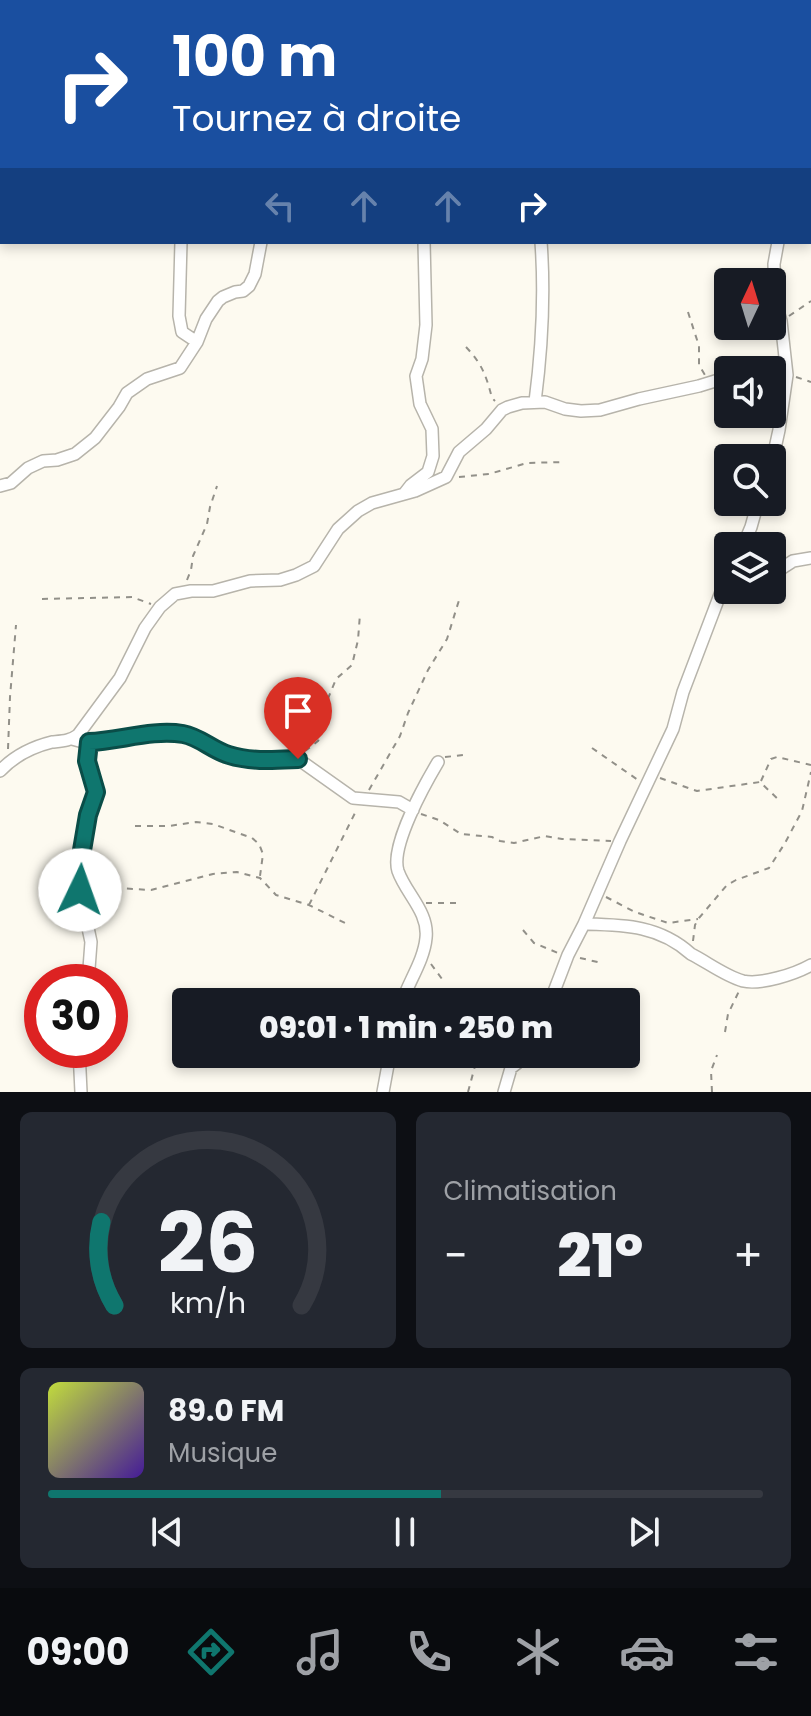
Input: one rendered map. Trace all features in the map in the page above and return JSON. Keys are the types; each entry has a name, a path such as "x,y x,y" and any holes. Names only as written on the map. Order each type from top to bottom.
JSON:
{"street":[{"path":"181,244 179,316 182,332 197,342"},
{"path":"0,486 11,483 28,468 43,461 75,454 95,438 127,393 147,379 180,368 218,301 249,286 255,274 261,244"},
{"path":"404,494 428,472 433,456 432,429 420,404 416,376 422,359 426,325 424,244"},
{"path":"535,402 542,349 544,284 541,244"},
{"path":"774,268 778,244"},
{"path":"776,444 787,375 783,340"},
{"path":"72,739 85,727 120,678 145,628 160,607 175,594 280,580 314,566 338,529 358,511 372,503 437,483 446,477 459,452 486,429 502,410 512,405 545,402 565,409 600,410 714,381"},
{"path":"786,566 811,558"},
{"path":"555,988 673,729 683,692 716,604"},
{"path":"4,767 35,747 72,739 89,742 129,736 183,734 228,755 266,761 298,759 353,798 399,802 413,810"},
{"path":"89,742 87,761 96,792 88,815 80,862 80,890 91,942 89,964"},
{"path":"408,988 424,950 426,924 398,870 397,862 399,847 413,810 438,762"},
{"path":"584,924 652,930 744,981 785,976 811,965"},
{"path":"80,1068 81,1092"},
{"path":"383,1092 387,1068"},
{"path":"504,1092 511,1068"}],"path":[{"path":"786,318 811,301"},
{"path":"688,312 699,346 699,365 711,382"},
{"path":"466,347 486,373 492,398 502,410"},
{"path":"787,375 811,382"},
{"path":"446,477 489,474 527,463 564,462"},
{"path":"182,592 207,524 217,486"},
{"path":"42,599 132,597 160,607"},
{"path":"309,905 353,816 400,736 408,713 447,639 460,597"},
{"path":"298,759 318,741 323,730 327,701 336,679 352,665 360,614"},
{"path":"4,767 16,625"},
{"path":"592,748 646,786"},
{"path":"438,762 442,757 464,755"},
{"path":"760,782 771,759 777,757 811,765"},
{"path":"691,954 695,925 727,885 769,868 802,811 811,772"},
{"path":"652,775 697,791 760,782"},
{"path":"760,782 781,802"},
{"path":"413,810 439,820 461,834 492,837 500,841 514,843 545,836 620,841"},
{"path":"135,826 196,822 213,824 252,838 263,854 260,878"},
{"path":"80,862 90,875 116,888"},
{"path":"80,890 151,890 213,874 237,872 260,878 276,895 309,905 349,925"},
{"path":"599,893 635,912 668,923 699,918"},
{"path":"417,904 462,903"},
{"path":"523,930 534,943 551,951 602,963"},
{"path":"424,950 442,979"},
{"path":"725,1032 728,1014 744,981"},
{"path":"712,1092 711,1071 717,1055"},
{"path":"468,1092 474,1068"}],"route":[{"path":"80,890 80,862 88,815 96,792 87,761 89,742 129,736 183,734 228,755 266,761 298,759"}]}
